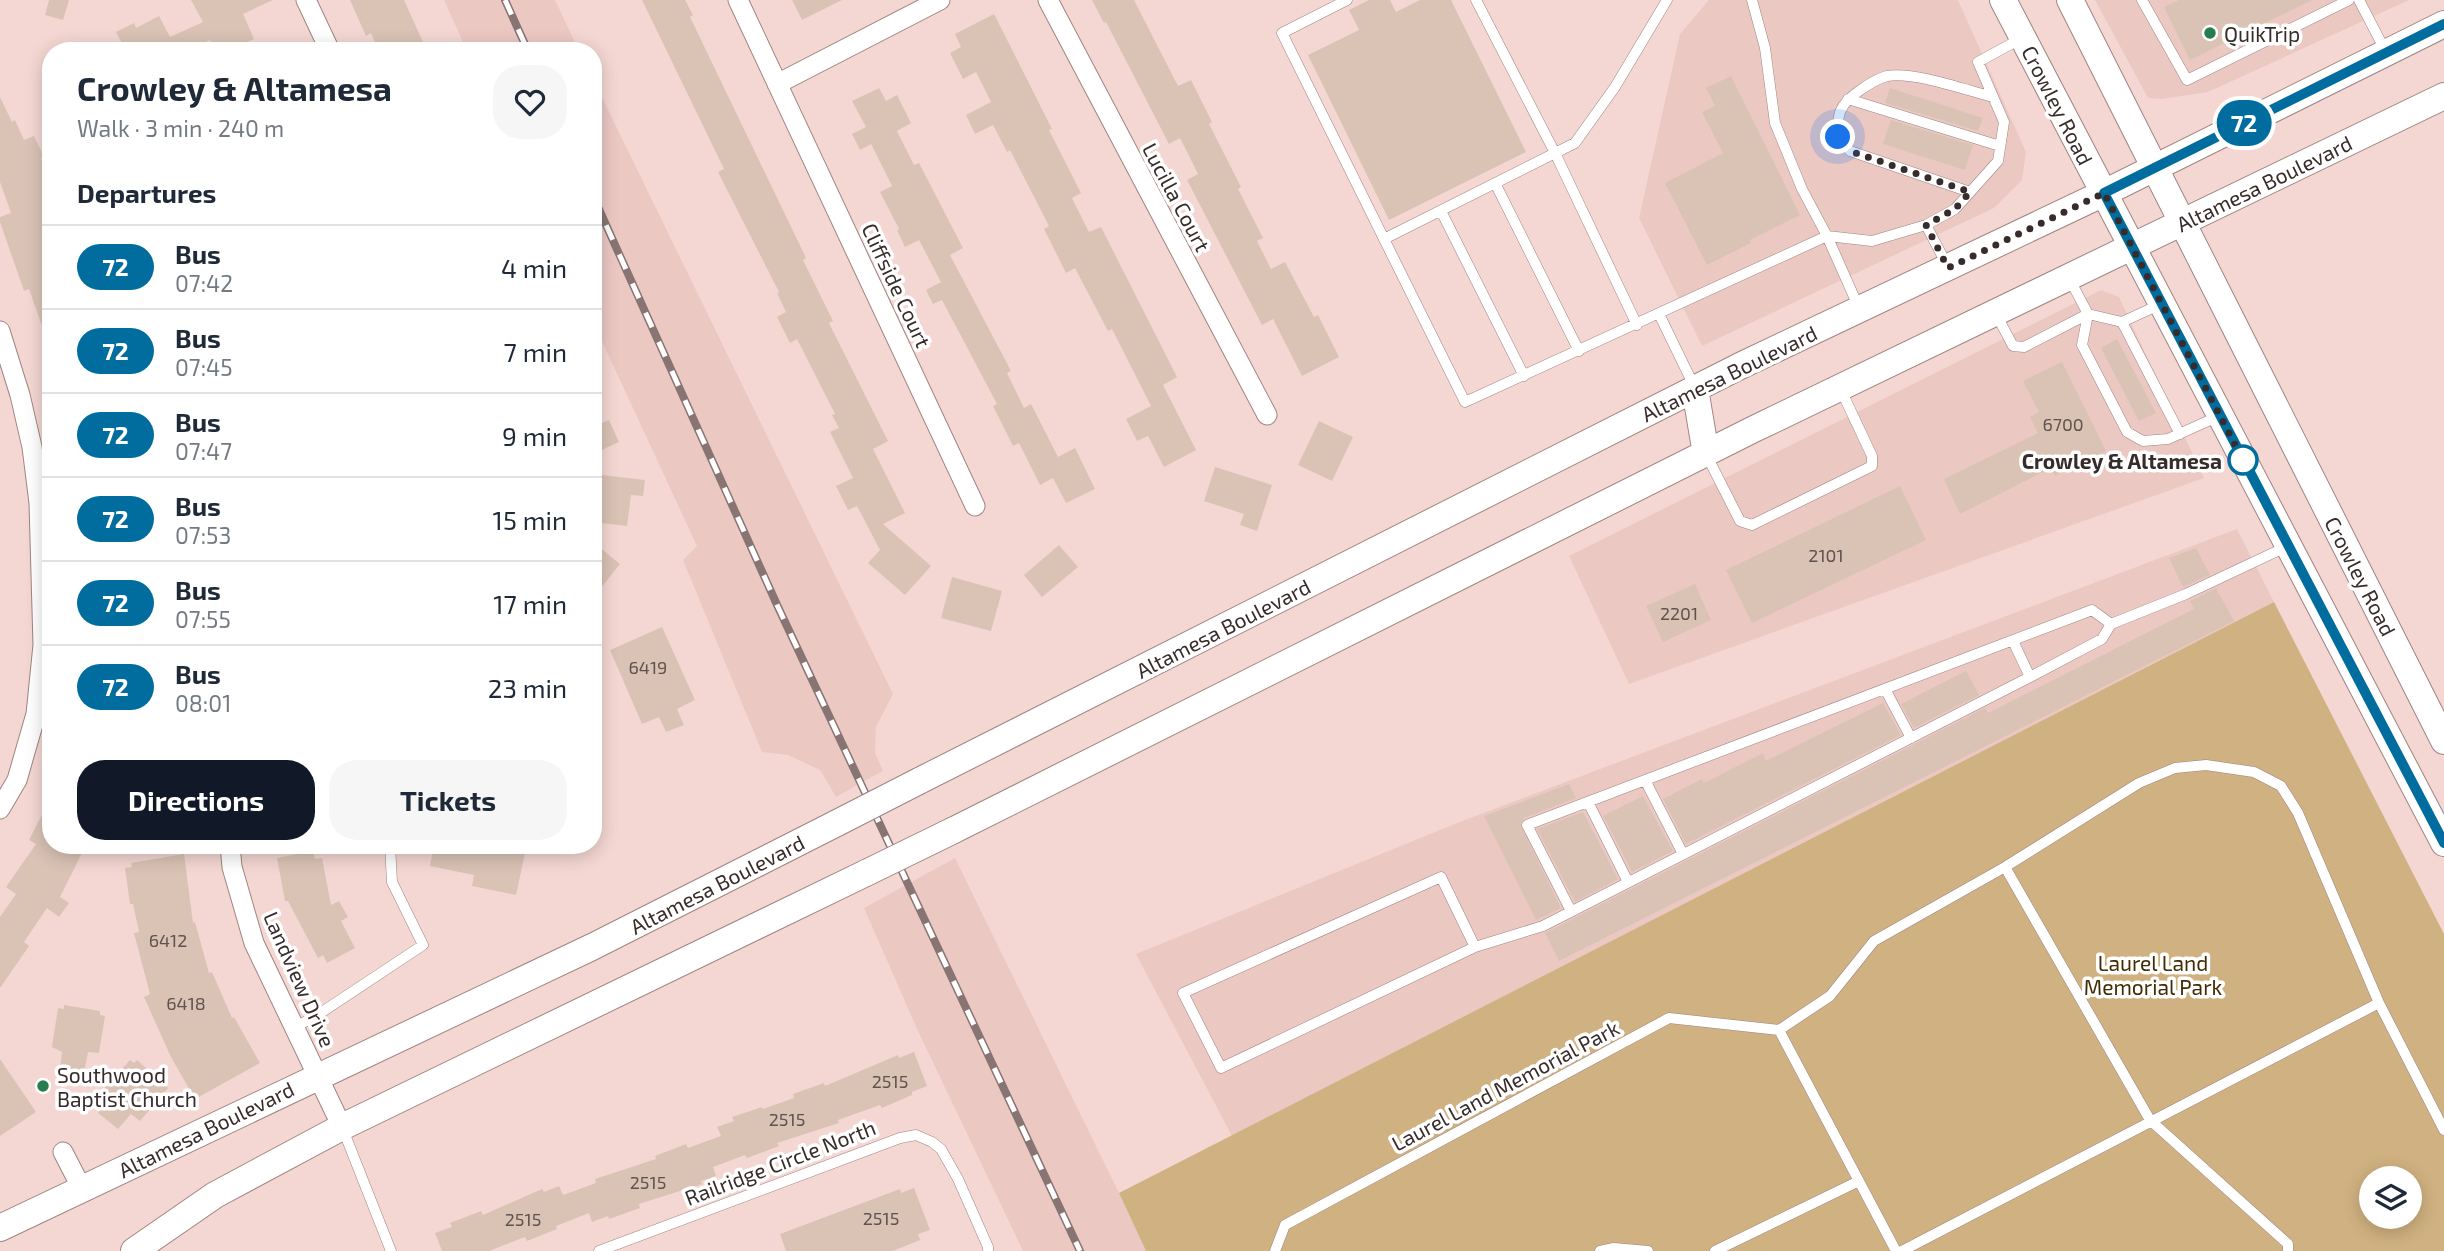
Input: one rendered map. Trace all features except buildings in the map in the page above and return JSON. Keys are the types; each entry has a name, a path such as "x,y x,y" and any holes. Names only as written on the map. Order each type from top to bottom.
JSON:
{"main road":[{"name":"Crowley Road","path":"2003,0 2288,545 2436,820 2444,843"},
{"name":"Crowley Road","path":"2070,0 2444,741"},
{"name":"Altamesa Boulevard","path":"0,1228 592,947 1695,389 2104,193 2444,24"},
{"name":"Altamesa Boulevard","path":"134,1251 215,1195 342,1127 954,830 1840,388 2444,96"},
{"path":"1695,389 1706,454"}],"street":[{"path":"306,0 321,42"},
{"name":"Cliffside Court","path":"738,0 975,506"},
{"path":"777,84 940,0"},
{"name":"Lucilla Court","path":"1048,0 1267,415"},
{"path":"0,331 20,395 40,503 42,598"},
{"path":"0,809 17,780 42,700"},
{"name":"Landview Drive","path":"231,854 254,943 342,1127"},
{"path":"63,1152 82,1189"}],"lane":[{"path":"1347,0 1282,33 1465,402 1827,236 1872,241 1926,225 1955,209 1998,161 2004,122 1978,62 2022,37"},
{"path":"1476,0 1555,153 1637,325"},
{"path":"1384,239 1575,143 1615,87 1667,0"},
{"path":"1752,0 1765,48 1775,122 1802,190 1827,236 1860,309"},
{"path":"2142,0 2187,80 2349,0"},
{"path":"2359,0 2386,52"},
{"path":"1970,192 1850,151 1838,137 1837,116 1848,99 1886,76 1910,76 1993,97"},
{"path":"1848,99 2000,146"},
{"path":"1495,183 1579,351"},
{"path":"1441,211 1524,376"},
{"path":"1926,225 1948,268"},
{"path":"2069,278 2088,314 2082,345 2127,432 2143,440 2168,439 2220,415"},
{"path":"1996,313 2013,346 2024,347 2088,314 2122,322 2162,304"},
{"path":"1659,314 1695,389"},
{"path":"2122,322 2180,433"},
{"path":"1706,454 1740,521 1752,525 1872,467 1872,456 1840,388"},
{"path":"1475,947 1441,877 1183,993 1222,1068 1475,947 1543,926 2102,639 2111,624 2186,594 2288,545"},
{"path":"1571,911 1527,825 2092,610 2111,624"},
{"path":"2012,640 2030,677"},
{"path":"1885,689 1911,738"},
{"path":"1896,1251 1779,1030 1830,996 1874,941 2005,867 2139,783 2175,768 2206,765 2254,772 2281,786 2298,813 2379,1003 2444,1130"},
{"path":"1645,780 1683,854"},
{"path":"1588,802 1628,882"},
{"path":"294,1027 313,1018 424,945 392,882 390,854"},
{"path":"2005,867 2150,1120 2291,1249"},
{"path":"1902,1251 2379,1003"},
{"name":"Laurel Land Memorial Park","path":"1275,1251 1285,1225 1669,1018 1779,1030"},
{"path":"342,1127 391,1251"},
{"name":"Railridge Circle North","path":"599,1251 900,1138 916,1135 941,1149 958,1180 988,1251"},
{"path":"1715,1251 1859,1181"},
{"path":"1600,1251 1614,1248 1648,1251"}],"shaded area":[{"path":"444,0 555,0 575,42 463,42"},
{"path":"1709,0 1958,0 2026,152 2022,180 1994,208 1702,346 1639,218 1680,34"},
{"path":"2095,0 2409,0 2208,92 2162,99 2148,98"},
{"path":"602,97 893,694 876,727 875,753 883,771 836,797 820,770 788,755 762,752 683,560 697,546 602,341"},
{"path":"2101,290 2119,297 2204,478 1629,684 1569,556"},
{"path":"2237,529 2274,602 1232,1136 1136,954 1462,821"},
{"path":"955,858 1146,1251 1023,1251 918,1031 864,908"}],"green space":[{"name":"Laurel Land Memorial Park","path":"2274,602 2444,934 2444,1251 1146,1251 1119,1193"}],"railway":[{"path":"505,0 524,42"},
{"path":"602,216 778,607 1080,1251"}],"bus line":[{"name":"72","path":"2444,24 2104,193 2444,843"}],"place":[{"name":"QuikTrip","path":"2210,33"},
{"name":"Crowley & Altamesa","path":"2243,460"},
{"name":"Southwood Baptist Church","path":"43,1086"}],"route":[{"path":"1838,137 1850,151 1970,192 1955,209 1926,225 1948,268 2104,193 2243,460"}]}
